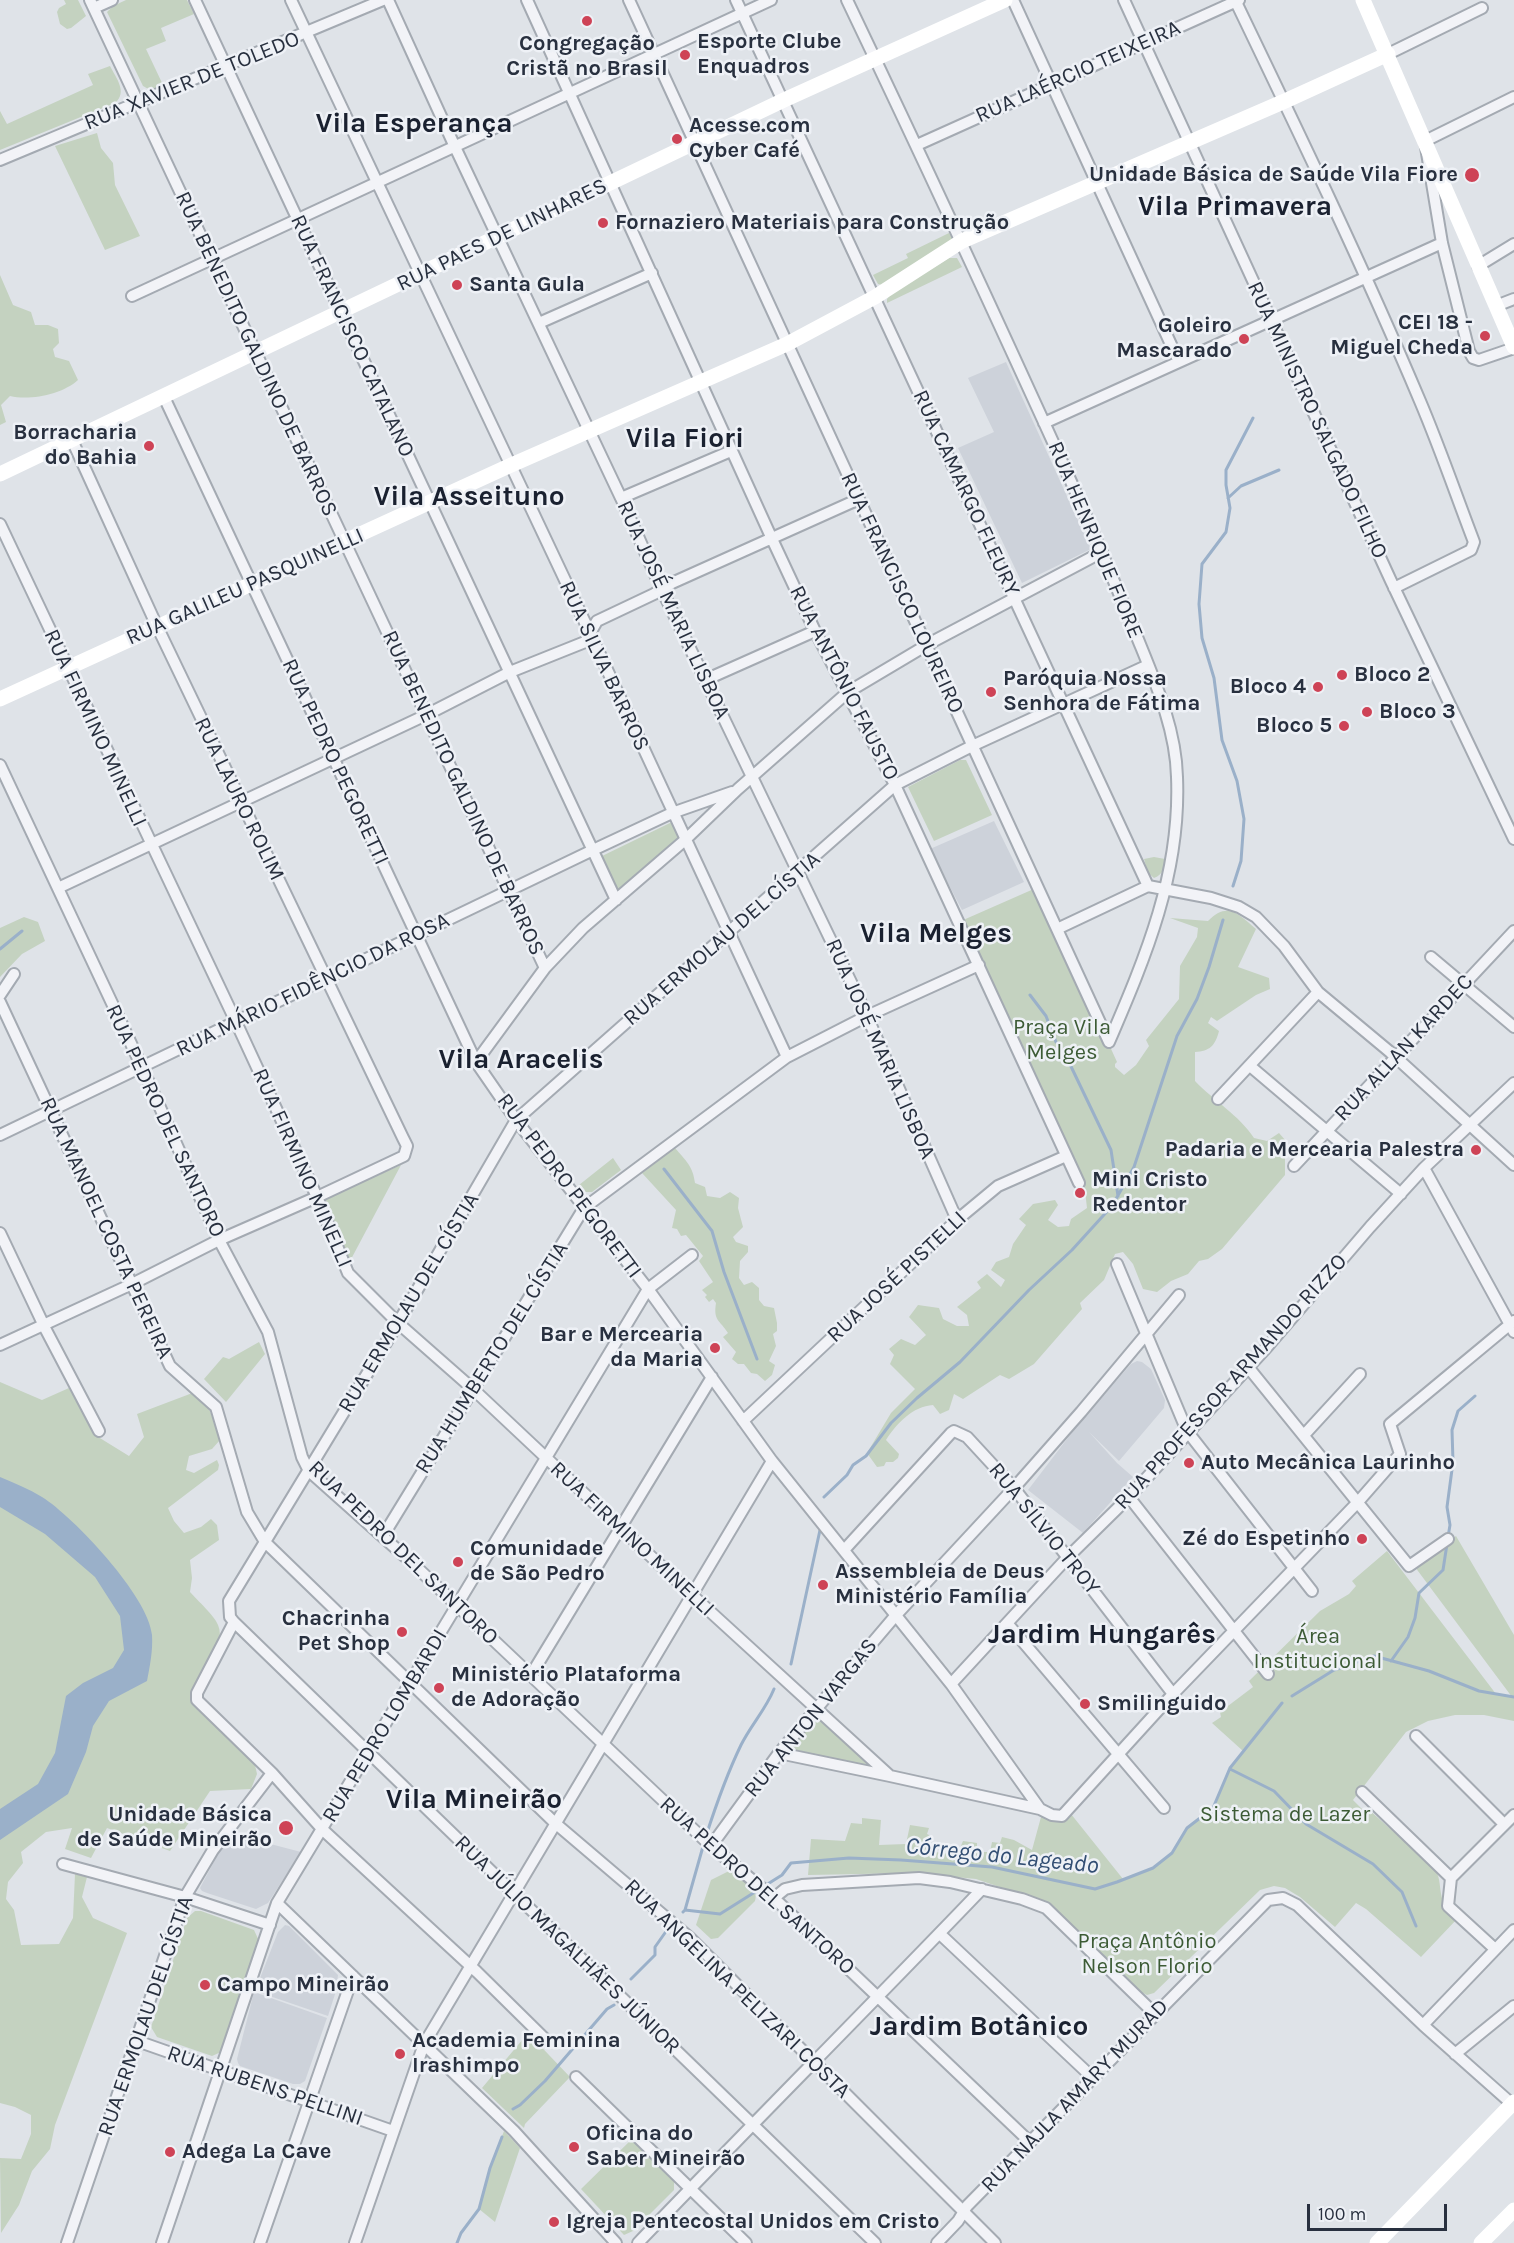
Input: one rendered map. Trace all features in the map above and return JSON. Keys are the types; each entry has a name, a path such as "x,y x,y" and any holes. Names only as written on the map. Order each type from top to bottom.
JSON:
{"street":[{"path":"92,4 112,0"},
{"name":"RUA FRANCISCO CATALANO","path":"195,0 616,900"},
{"name":"RUA SILVA BARROS","path":"291,0 787,1057"},
{"name":"RUA XAVIER DE TOLEDO","path":"0,160 383,0"},
{"name":"RUA JOSÉ MARIA LISBOA","path":"388,0 661,588 867,1016 957,1220"},
{"name":"RUA ANTÔNIO FAUSTO","path":"527,0 772,539 815,631 896,785 1079,1183"},
{"name":"RUA FRANCISCO LOUREIRO","path":"629,0 1108,1042"},
{"name":"RUA CAMARGO FLEURY","path":"736,0 1148,886"},
{"path":"132,296 771,0"},
{"name":"RUA HENRIQUE FIORE","path":"847,0 962,242 1102,552 1148,665 1172,742 1177,776 1176,836 1165,891 1152,938 1108,1042"},
{"name":"RUA PAES DE LINHARES","path":"0,474 784,100 1005,0"},
{"path":"1013,0 1179,362"},
{"name":"RUA MINISTRO SALGADO FILHO","path":"1124,0 1394,588 1514,839"},
{"path":"1363,0 1425,141 1440,195 1478,266 1514,348 1479,360 1473,358 1469,351 1442,243 1440,195"},
{"path":"1236,1 1285,101 1421,403 1474,542 1471,550 1394,588"},
{"name":"RUA LAÉRCIO TEIXEIRA","path":"917,145 1236,1"},
{"name":"RUA BENEDITO GALDINO DE BARROS","path":"92,4 545,968"},
{"path":"1388,54 1482,8"},
{"name":"RUA GALILEU PASQUINELLI","path":"0,699 509,466 787,344 875,297 962,242 1388,54"},
{"path":"1425,141 1514,97"},
{"path":"1044,423 1442,243"},
{"path":"1478,266 1514,244"},
{"path":"538,323 652,273"},
{"path":"1496,306 1514,299"},
{"name":"RUA PEDRO PEGORETTI","path":"164,397 476,1062 516,1120 648,1289 772,1461 821,1519 951,1684 1040,1809"},
{"name":"RUA LAURO ROLIM","path":"72,440 240,803 407,1146 404,1156 317,1197"},
{"path":"621,498 731,451"},
{"path":"58,888 426,716 510,672 585,642 597,621 654,594 661,588 859,499"},
{"name":"RUA FIRMINO MINELLI","path":"0,524 236,1022 317,1197 348,1273 398,1323 473,1389 692,1595 890,1776"},
{"path":"476,1062 545,968 583,928 685,840 738,789 848,692 926,645 1102,552"},
{"path":"705,680 815,631"},
{"name":"RUA ERMOLAU DEL CÍSTIA","path":"67,2243 185,1897 213,1850 272,1773 197,1700 197,1693 234,1622 229,1613 229,1601 398,1323 516,1120 896,785 972,746 1148,665"},
{"name":"RUA PEDRO DEL SANTORO","path":"0,765 142,1067 219,1240 268,1332 302,1457 309,1471 383,1536 711,1846 774,1898 1030,2142"},
{"name":"RUA MÁRIO FIDÊNCIO DA ROSA","path":"0,1135 593,850 672,813 738,789"},
{"path":"1057,929 1148,886 1220,900 1239,907 1256,917 1284,946 1318,992 1514,1165"},
{"name":"RUA ALLAN KARDEC","path":"1294,1166 1514,931"},
{"path":"1431,957 1514,1027"},
{"name":"RUA HUMBERTO DEL CÍSTIA","path":"383,1536 584,1208 787,1057 867,1016 979,965"},
{"path":"0,994 14,974"},
{"path":"1218,1100 1318,992"},
{"name":"RUA MANOEL COSTA PEREIRA","path":"0,1002 170,1366 216,1407 246,1512 265,1542"},
{"path":"1250,1066 1401,1194"},
{"name":"RUA PROFESSOR ARMANDO RIZZO","path":"951,1684 1068,1557 1129,1497 1248,1367 1424,1168 1514,1083"},
{"name":"RUA JOSÉ PISTELLI","path":"743,1420 957,1220 998,1186 1066,1156"},
{"path":"780,1753 1040,1809 1052,1815 1062,1816 1173,1694 1358,1502 1400,1454 1390,1424 1512,1326 1424,1168"},
{"path":"0,1345 132,1284 219,1240 317,1197"},
{"path":"0,1233 99,1431"},
{"name":"RUA PEDRO LOMBARDI","path":"162,2243 277,1904 648,1289 692,1255"},
{"path":"1117,1264 1187,1431 1312,1591"},
{"path":"1014,1488 1179,1295"},
{"path":"1248,1367 1409,1566 1448,1539"},
{"path":"1304,1435 1360,1374"},
{"path":"531,1675 712,1377"},
{"name":"RUA SÍLVIO TROY","path":"845,1549 951,1433 958,1432 967,1437 1014,1488 1173,1694"},
{"path":"355,2243 424,2044 772,1461"},
{"name":"RUA ANTON VARGAS","path":"711,1846 780,1753 817,1708 896,1615 1014,1488"},
{"path":"1129,1497 1268,1674"},
{"name":"RUA ANGELINA PELIZARI COSTA","path":"265,1542 555,1822 689,1937 816,2061 995,2243"},
{"name":"RUA JÚLIO MAGALHÃES JÚNIOR","path":"234,1622 875,2243"},
{"path":"1007,1623 1164,1808"},
{"path":"1416,1736 1504,1824"},
{"path":"272,1773 323,1830 546,2040"},
{"path":"1362,1792 1451,1878"},
{"path":"1495,1949 1448,1906 1451,1878 1514,1815"},
{"path":"63,1864 185,1897 270,1925"},
{"path":"774,1898 785,1889 802,1885 919,1878 950,1882 1022,1899 1046,1908 1155,2014"},
{"path":"638,2243 982,1889"},
{"name":"RUA NAJLA AMARY MURAD","path":"937,2243 958,2221 967,2206 1268,1900 1283,1898 1297,1905 1423,2025"},
{"path":"277,1904 498,2115 616,2243"},
{"path":"1377,2243 1513,2104 1423,2025 1514,1930"},
{"path":"940,1934 1092,2078"},
{"path":"260,2243 353,1976"},
{"path":"1455,2054 1514,2006"},
{"name":"RUA RUBENS PELLINI","path":"137,2041 393,2132"},
{"path":"576,2077 746,2243"},
{"path":"1481,2243 1514,2210"}],"shaded area":[{"path":"1006,362 1091,549 1022,583 958,448 994,432 968,378"},
{"path":"994,821 1024,882 962,910 930,849"},
{"path":"1137,1361 1151,1369 1165,1400 1164,1408 1119,1461 1089,1432 1133,1477 1083,1533 1028,1490 1080,1422 1131,1364"},
{"path":"232,1834 301,1852 268,1903 256,1909 207,1893 200,1888 220,1850"},
{"path":"285,1925 289,1926 338,1975 336,1991 328,2016 255,1991 278,1932"},
{"path":"254,1992 327,2018 305,2081 300,2084 293,2084 240,2066 238,2063 237,2059"}],"green space":[{"path":"64,0 78,0 86,16 67,29 60,24 57,12 66,4"},
{"path":"126,0 187,0 194,14 161,28 166,41 146,49 163,85 150,90 143,86 107,12 113,6"},
{"path":"110,66 121,90 119,99 115,103 0,150 0,111 7,124 93,85 88,74"},
{"path":"97,133 101,148 113,163 115,185 140,236 105,250 55,146"},
{"path":"949,233 953,240 882,285 878,284 873,275 908,258 906,254"},
{"path":"949,258 957,258 962,267 887,303 891,294"},
{"path":"0,275 13,305 31,312 35,325 48,325 58,329 59,343 53,349 55,357 69,361 78,380 55,393 27,398 10,396 1,405 6,422 0,425"},
{"path":"960,760 966,760 992,815 934,841 908,787"},
{"path":"672,822 683,842 619,893 600,857"},
{"path":"1154,857 1165,859 1162,873 1154,878 1148,873 1144,859"},
{"name":"Praça Vila Melges","path":"1036,888 1117,1062 1115,1067 1124,1075 1136,1065 1149,1046 1146,1040 1179,999 1180,966 1197,937 1198,928 1170,918 1208,921 1215,915 1227,911 1238,915 1256,929 1238,967 1269,978 1270,989 1256,995 1217,1021 1211,1017 1208,1023 1219,1031 1211,1047 1195,1052 1195,1081 1234,1115 1254,1138 1267,1141 1279,1133 1286,1141 1279,1151 1285,1153 1285,1175 1222,1249 1208,1259 1199,1261 1188,1274 1171,1281 1157,1292 1143,1289 1133,1264 1123,1252 1115,1254 1104,1280 1080,1303 1082,1309 1034,1364 1009,1379 1000,1375 963,1399 954,1394 949,1410 940,1414 933,1405 912,1412 900,1422 886,1440 899,1454 898,1458 893,1462 886,1462 884,1466 877,1467 867,1453 891,1413 915,1389 890,1364 894,1355 889,1349 901,1339 915,1345 926,1335 909,1317 918,1305 939,1308 943,1319 957,1326 969,1326 967,1315 957,1307 981,1288 977,1282 987,1274 1001,1287 1005,1280 991,1270 996,1262 1009,1257 1013,1244 1026,1225 1019,1219 1033,1204 1055,1200 1058,1205 1048,1220 1058,1227 1069,1226 1071,1219 1087,1208 1084,1182 1052,1110 1049,1112 961,921"},
{"path":"24,917 38,922 45,941 22,954 0,977 0,928"},
{"path":"675,1148 691,1168 695,1183 705,1187 707,1196 720,1198 730,1192 739,1198 738,1208 743,1227 733,1237 736,1242 748,1246 748,1252 740,1261 739,1278 744,1285 752,1282 759,1288 759,1300 764,1306 774,1308 777,1323 777,1331 773,1334 776,1346 769,1361 775,1365 772,1375 765,1381 757,1374 751,1373 744,1364 738,1364 732,1359 736,1352 723,1337 728,1333 716,1317 716,1303 713,1299 709,1302 702,1290 713,1282 699,1261 703,1256 686,1235 681,1236 677,1229 672,1228 676,1210 642,1173"},
{"path":"613,1158 621,1170 592,1192 585,1192 579,1185"},
{"path":"401,1165 349,1263 322,1200"},
{"path":"259,1342 265,1354 226,1402 204,1379 223,1357 229,1359"},
{"path":"0,1382 42,1400 69,1388 95,1435 129,1456 144,1437 137,1414 195,1392 210,1411 220,1440 212,1449 189,1456 186,1470 194,1473 217,1460 218,1470 168,1508 174,1521 184,1533 201,1527 211,1519 217,1525 219,1540 190,1560 192,1578 190,1592 213,1617 220,1634 215,1654 195,1696 194,1706 255,1765 257,1774 251,1789 210,1791 170,1851 107,1828 91,1858 65,1849 72,1828 46,1832 21,1852 23,1863 8,1882 6,1899 14,1910 21,1945 59,1944 73,1918 75,1874 87,1877 82,1897 93,1918 127,1933 55,2125 50,2149 32,2171 19,2205 1,2233 0,2158 21,2159 31,2134 31,2115 0,2103"},
{"path":"1456,1536 1514,1635 1514,1721 1484,1715 1455,1715 1428,1721 1406,1732 1353,1800 1362,1809 1367,1808 1435,1869 1443,1901 1457,1919 1421,1957 1356,1903 1335,1927 1300,1897 1285,1888 1274,1886 1260,1890 1154,1993 1147,1995 1099,1955 1100,1953 1050,1904 976,1879 913,1873 808,1875 811,1839 845,1841 851,1823 862,1824 862,1818 881,1820 879,1845 906,1844 910,1825 929,1828 927,1834 931,1836 928,1851 957,1855 963,1841 977,1843 977,1852 990,1852 992,1842 1000,1843 1002,1837 1014,1840 1032,1850 1041,1817 1061,1821 1071,1814 1123,1879 1153,1868 1172,1853 1187,1828 1213,1808 1230,1768 1243,1751 1212,1723 1221,1717 1220,1712 1253,1687 1249,1681 1320,1611 1349,1594 1356,1586 1352,1581 1387,1551 1496,1694 1512,1697 1415,1567"},
{"path":"817,1717 868,1764 791,1751 790,1747"},
{"path":"731,1870 752,1888 756,1896 755,1901 718,1938 711,1939 696,1925 711,1880"},
{"name":"Campo Mineirão","path":"195,1911 201,1911 254,1930 260,1943 221,2052 212,2056 157,2037 151,2027 187,1918"},
{"path":"528,2033 570,2077 525,2124 524,2128 482,2088"},
{"path":"504,2131 520,2148 495,2222 479,2209 490,2168"},
{"path":"632,2139 671,2176 674,2181 674,2190 633,2231 624,2235 581,2189"}],"water":[{"path":"0,1477 42,1497 90,1539 138,1600 148,1619 152,1641 147,1681 109,1701 93,1726 86,1752 68,1794 0,1840 0,1809 38,1784 55,1753 66,1696 83,1683 113,1668 124,1650 120,1616 95,1577 45,1534 0,1507"}],"waterway":[{"path":"1233,886 1241,861 1244,819 1237,781 1222,740 1214,678 1202,638 1199,604 1202,564 1226,532 1230,508 1226,470 1253,418"},
{"path":"1228,498 1241,486 1279,470"},
{"path":"824,1497 847,1475 853,1465 866,1456 891,1423 960,1362 1029,1290 1072,1250 1112,1206 1134,1167 1177,1036 1197,999 1223,920"},
{"path":"0,949 22,931"},
{"path":"1030,995 1046,1016 1056,1042"},
{"path":"1066,1056 1111,1150 1118,1196"},
{"path":"664,1169 712,1231 724,1272 757,1359"},
{"path":"1448,1537 1450,1525 1447,1507 1453,1462 1452,1430 1458,1411 1475,1396"},
{"path":"791,1664 820,1530"},
{"path":"1391,1661 1408,1637 1415,1618 1419,1593 1443,1570 1447,1544"},
{"name":"Córrego do Lageado","path":"1292,1696 1334,1670 1374,1656 1429,1671 1479,1691 1514,1697"},
{"path":"706,1836 736,1756 774,1689"},
{"name":"Córrego do Lageado","path":"685,1910 720,1914 782,1875 791,1863 849,1858 992,1867 1095,1889 1117,1882 1153,1868 1172,1853 1187,1828 1213,1808 1230,1768 1282,1703"},
{"path":"1230,1769 1274,1791 1306,1824 1373,1864 1402,1892 1416,1926"},
{"path":"683,1912 704,1843"},
{"path":"631,1979 655,1955 655,1947 667,1930"},
{"path":"513,2109 545,2081 607,2009 614,2005"},
{"path":"457,2243 461,2233 479,2209 490,2168 502,2137"}],"place":[{"name":"Congregação Cristã no Brasil","path":"587,21"},
{"name":"Esporte Clube Enquadros","path":"685,55"},
{"name":"Acesse.com Cyber Café","path":"677,139"},
{"name":"Unidade Básica de Saúde Vila Fiore","path":"1472,175"},
{"name":"Fornaziero Materiais para Construção","path":"603,223"},
{"name":"Santa Gula","path":"457,285"},
{"name":"CEI 18 - Miguel Cheda","path":"1485,336"},
{"name":"Goleiro Mascarado","path":"1244,339"},
{"name":"Borracharia do Bahia","path":"149,446"},
{"name":"Bloco 2","path":"1342,675"},
{"name":"Bloco 4","path":"1318,687"},
{"name":"Paróquia Nossa Senhora de Fátima","path":"991,692"},
{"name":"Bloco 3","path":"1367,712"},
{"name":"Bloco 5","path":"1344,726"},
{"name":"Padaria e Mercearia Palestra","path":"1476,1150"},
{"name":"Mini Cristo Redentor","path":"1080,1193"},
{"name":"Bar e Mercearia da Maria","path":"715,1348"},
{"name":"Auto Mecânica Laurinho","path":"1189,1463"},
{"name":"Zé do Espetinho","path":"1362,1539"},
{"name":"Comunidade de São Pedro","path":"458,1562"},
{"name":"Assembleia de Deus Ministério Família","path":"823,1585"},
{"name":"Chacrinha Pet Shop","path":"402,1632"},
{"name":"Ministério Plataforma de Adoração","path":"439,1688"},
{"name":"Smilinguido","path":"1085,1704"},
{"name":"Unidade Básica de Saúde Mineirão","path":"286,1828"},
{"name":"Campo Mineirão","path":"205,1985"},
{"name":"Academia Feminina Irashimpo","path":"400,2054"},
{"name":"Oficina do Saber Mineirão","path":"574,2147"},
{"name":"Adega La Cave","path":"170,2152"},
{"name":"Igreja Pentecostal Unidos em Cristo","path":"554,2222"}],"district":[{"name":"Vila Esperança","path":"414,124"},
{"name":"Vila Primavera","path":"1235,207"},
{"name":"Vila Fiori","path":"685,439"},
{"name":"Vila Asseituno","path":"469,497"},
{"name":"Vila Melges","path":"936,934"},
{"name":"Vila Aracelis","path":"521,1060"},
{"name":"Jardim Hungarês","path":"1102,1635"},
{"name":"Vila Mineirão","path":"474,1800"},
{"name":"Jardim Botânico","path":"979,2027"}],"park label":[{"name":"Área Institucional","path":"1318,1650"},
{"name":"Sistema de Lazer","path":"1285,1815"},
{"name":"Praça Antônio Nelson Florio","path":"1147,1955"}]}
